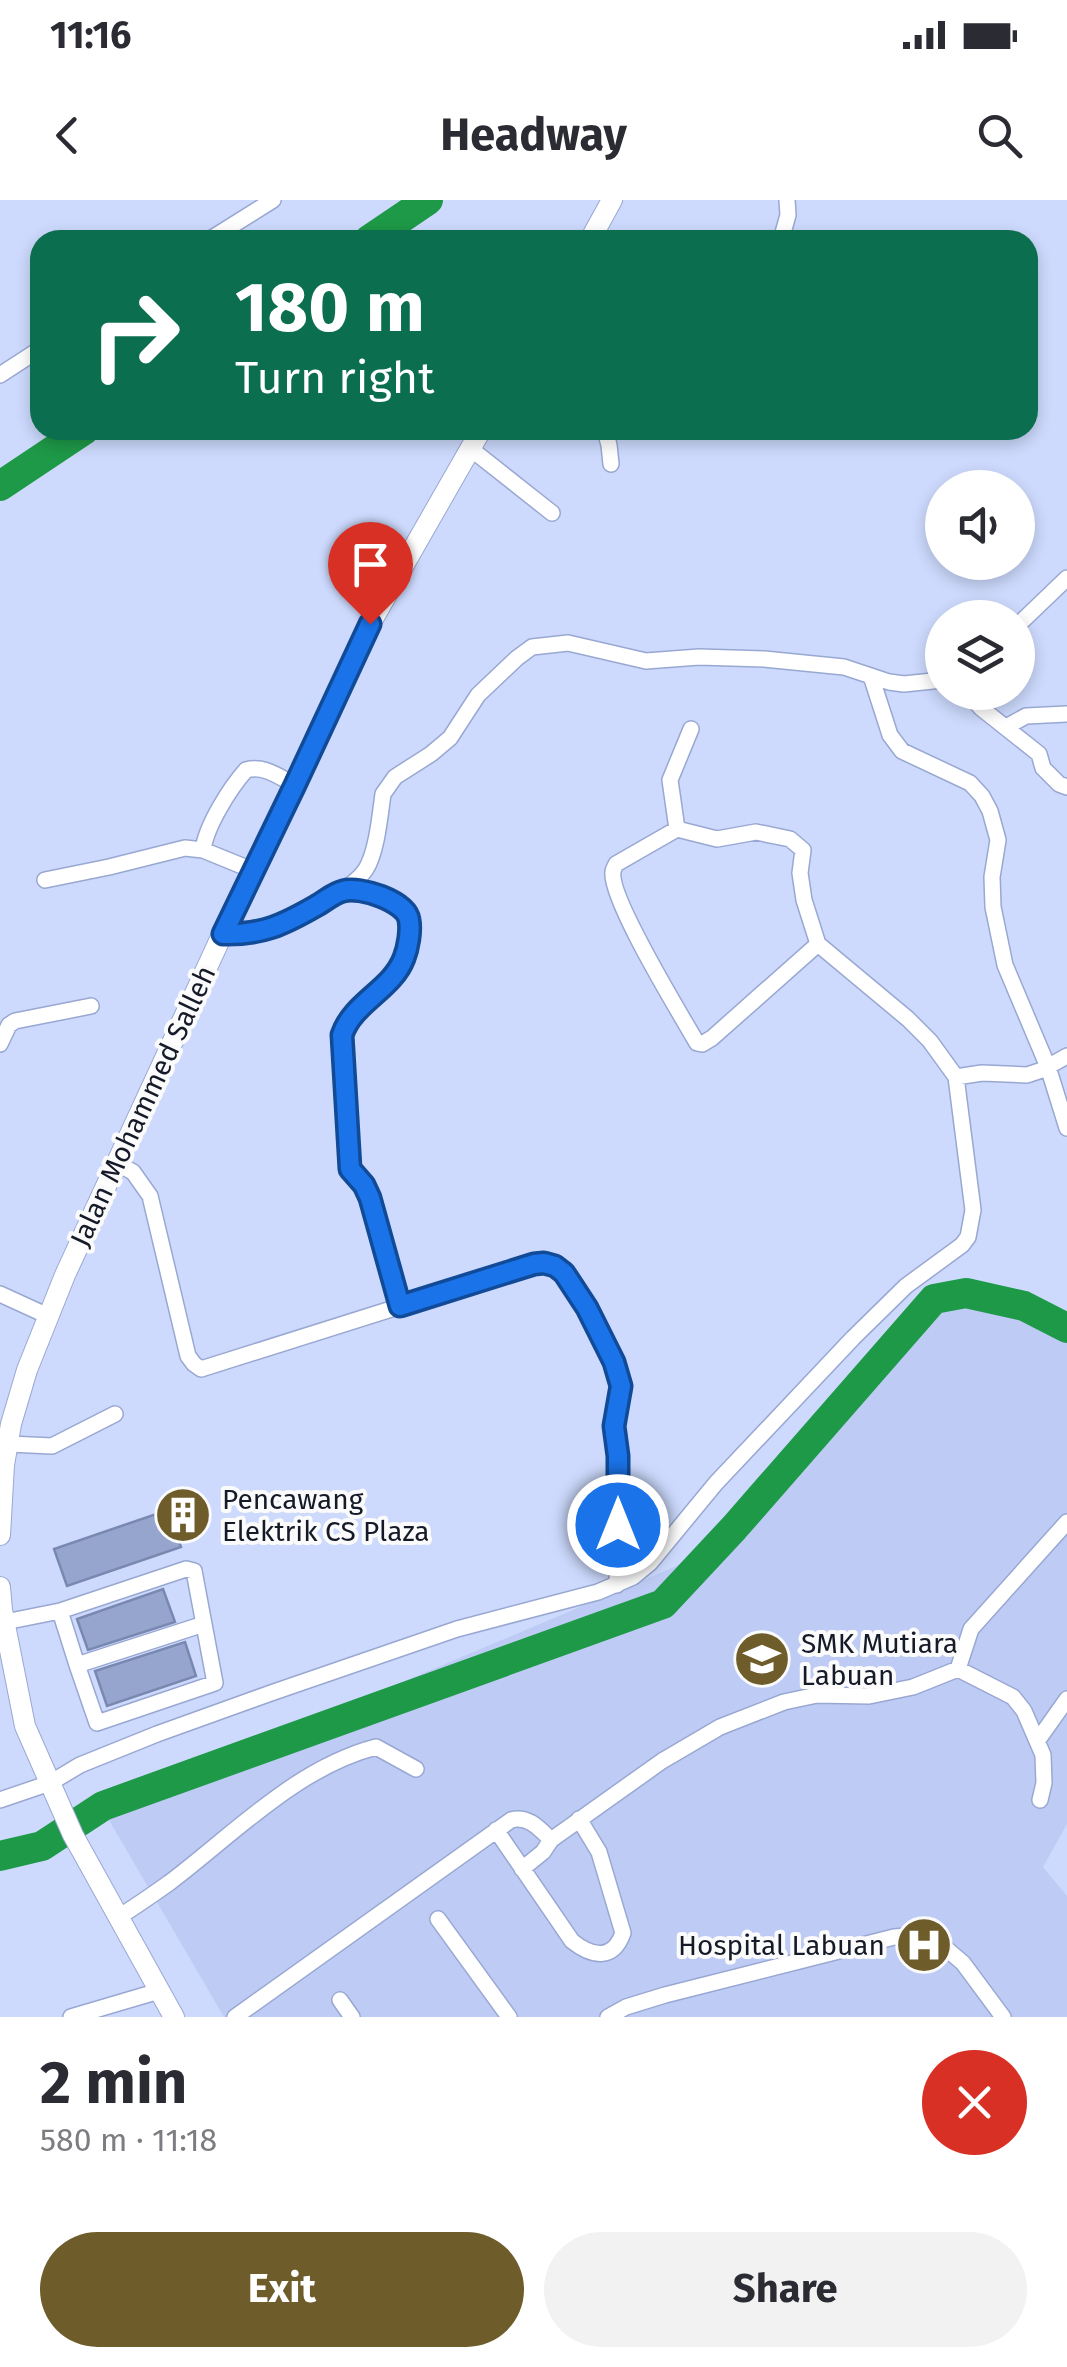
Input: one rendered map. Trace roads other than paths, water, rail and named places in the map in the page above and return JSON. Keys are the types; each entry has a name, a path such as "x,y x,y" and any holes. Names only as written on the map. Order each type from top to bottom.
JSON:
{"main road":[{"path":"601,230 612,200"},
{"name":"Jalan Mohammed Salleh","path":"0,1535 2,1465 26,1370 48,1316 252,870 370,624 475,440"},
{"path":"0,1587 25,1726 73,1835 174,2017"}],"street":[{"path":"225,230 273,200"},
{"path":"784,230 788,200"},
{"path":"0,376 30,356"},
{"path":"477,440 552,513"},
{"path":"608,440 611,464"},
{"path":"1035,609 1067,578"},
{"path":"223,934 248,935 285,924 356,881 368,866 383,794 389,783 450,738 478,695 532,647 568,644 646,661 699,657 844,666 904,684 925,682"},
{"path":"871,676 890,735 902,751 970,783 990,811 998,840 993,866 993,907 1005,965 1048,1067 1067,1128"},
{"path":"983,710 1039,754 1043,768 1067,787"},
{"path":"1006,727 1026,716 1067,714"},
{"path":"676,829 670,780 691,729"},
{"path":"203,850 214,820 246,770 265,770 295,785"},
{"path":"0,1800 271,1693 457,1629 598,1592 633,1577 650,1563 716,1482 853,1338 906,1286 968,1238 973,1210 956,1077 908,1019 818,944 804,900 800,873 803,850 797,843 756,832 717,839 676,829 616,864 612,876 622,905 697,1043 712,1038 818,944"},
{"path":"45,880 186,848 203,850 252,870"},
{"path":"345,890 396,903 410,921 398,970 350,1017 342,1035 350,1169 370,1198 400,1306"},
{"path":"0,1044 8,1025 14,1021 91,1006"},
{"path":"956,1077 1028,1075 1067,1056"},
{"path":"116,1163 133,1172 150,1196 188,1356 201,1368 534,1264 555,1266 572,1282 601,1334 621,1386 614,1426 618,1456 617,1585"},
{"path":"0,1294 48,1316"},
{"path":"9,1444 52,1446 115,1414"},
{"path":"958,1669 971,1630 1067,1522"},
{"path":"5,1622 60,1611 186,1569 194,1571 215,1683 97,1722 60,1611"},
{"path":"77,1665 204,1624"},
{"path":"522,1869 579,1819 699,1738 784,1702 817,1695 869,1696 913,1686 958,1669 1013,1697 1024,1711 1043,1755 1040,1800"},
{"path":"1038,1740 1067,1699"},
{"path":"118,1918 290,1789 349,1754 376,1747 416,1769"},
{"path":"235,2017 511,1820 522,1818 551,1840"},
{"path":"496,1830 572,1941 595,1954 615,1947 623,1932 598,1852 579,1819"},
{"path":"438,1919 509,2017"},
{"path":"608,2017 666,1995 894,1936 929,1934 963,1963 1003,2017"},
{"path":"71,2017 159,1991"},
{"path":"340,2000 352,2017"}],"waterway":[{"path":"384,230 428,200"},
{"path":"0,486 69,440"},
{"path":"0,1856 42,1846 103,1806 663,1604 934,1299 966,1293 1024,1306 1067,1328"}],"place":[{"name":"Pencawang Elektrik CS Plaza","path":"183,1515"},
{"name":"SMK Mutiara Labuan","path":"762,1659"},
{"name":"Hospital Labuan","path":"924,1945"}]}
